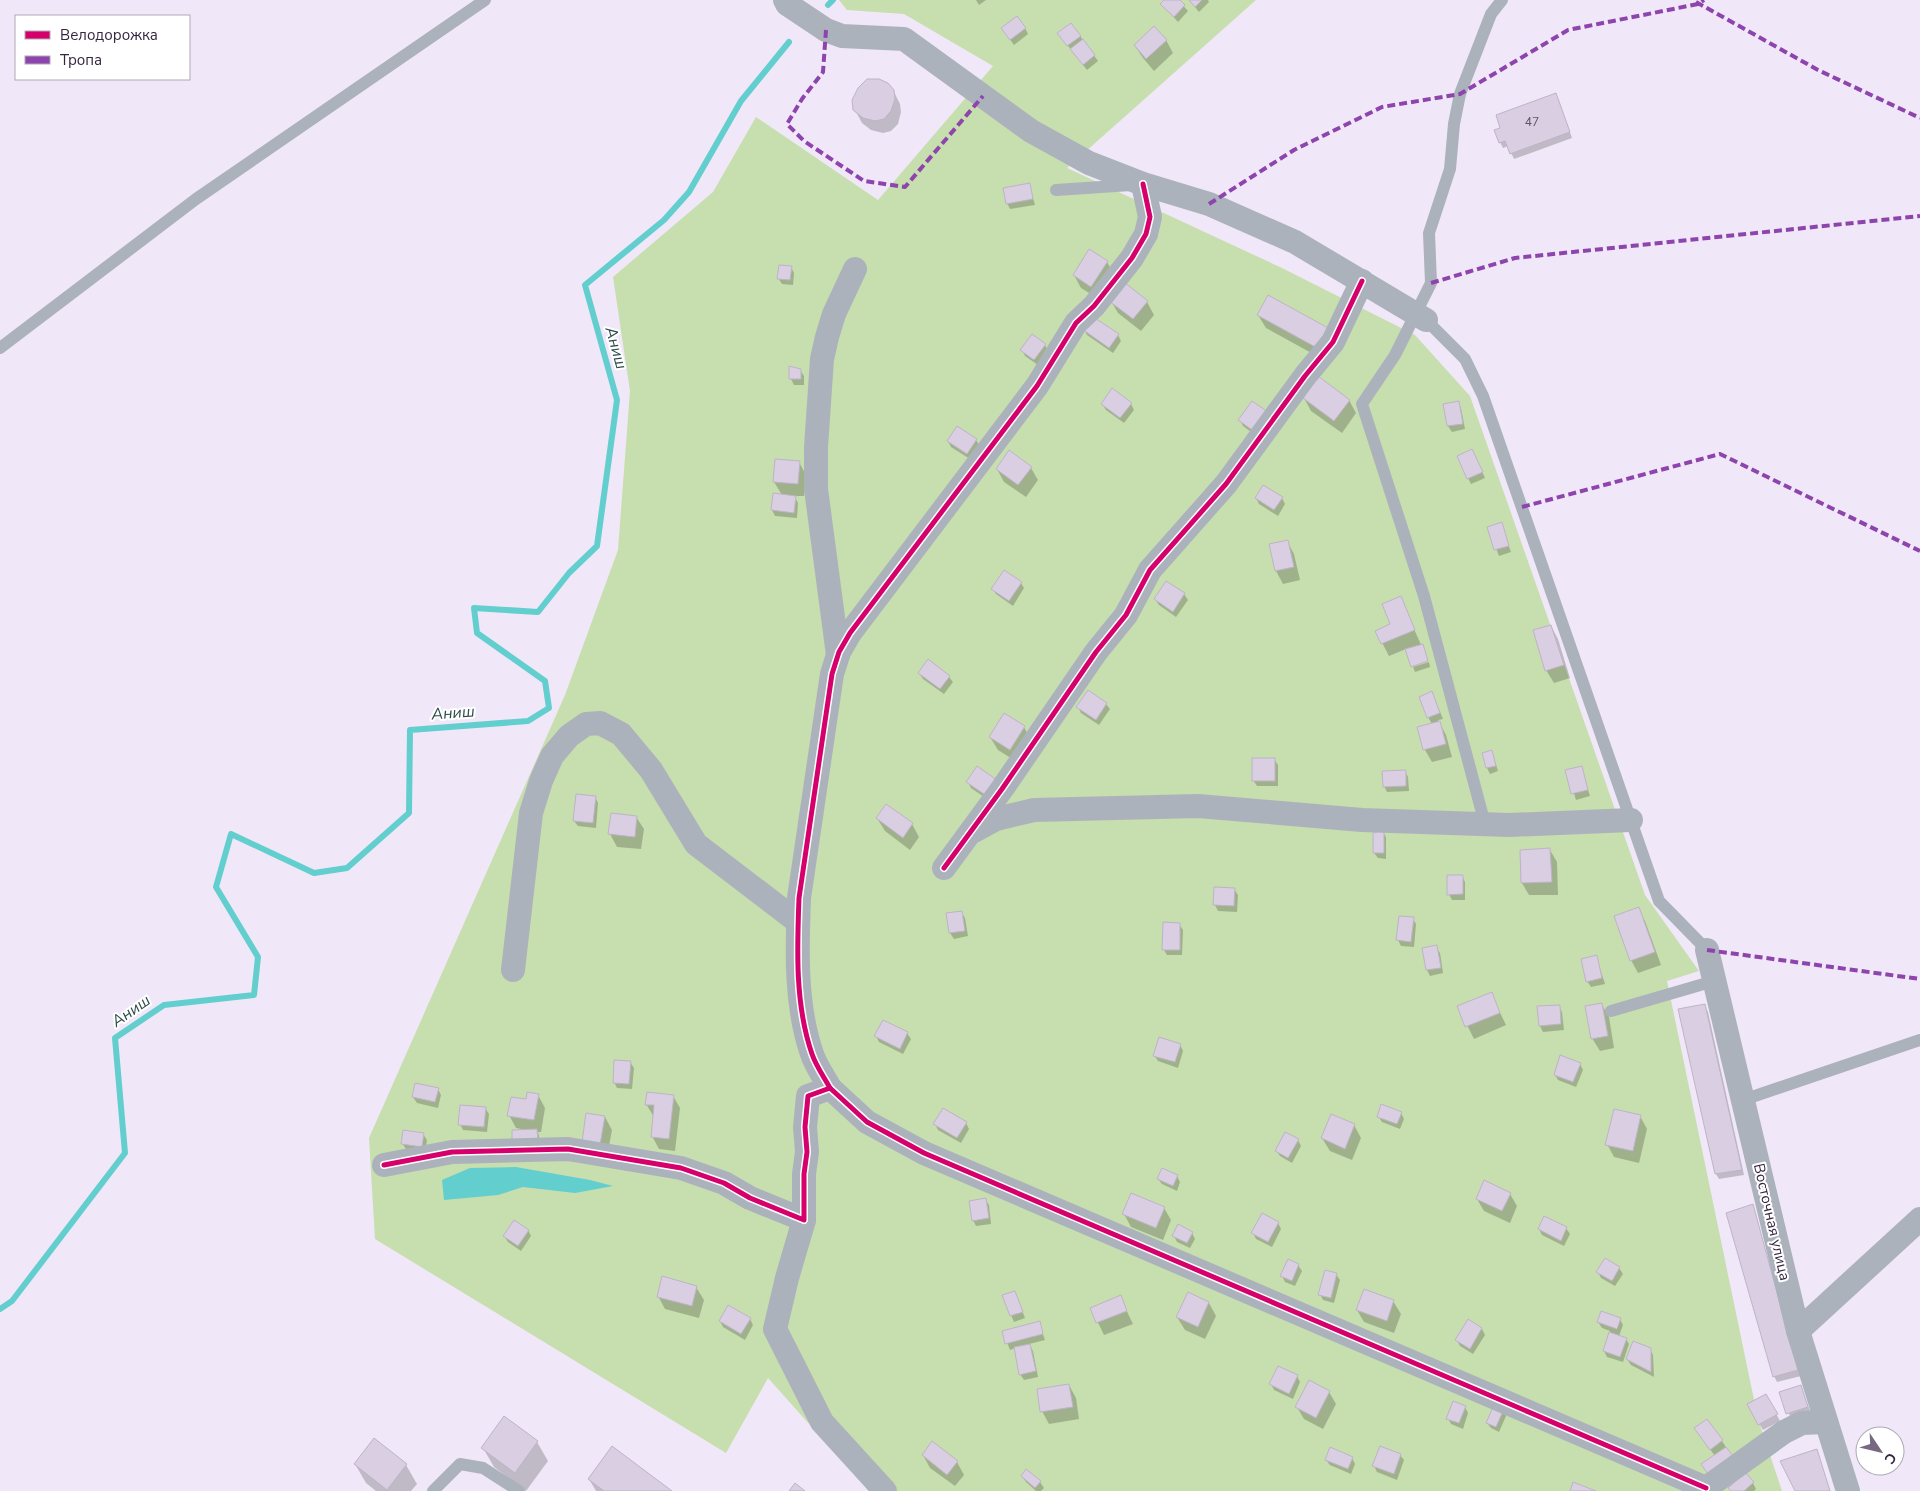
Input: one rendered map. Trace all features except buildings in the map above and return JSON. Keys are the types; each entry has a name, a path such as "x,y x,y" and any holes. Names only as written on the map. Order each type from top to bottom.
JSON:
{"street":[{"path":"784,2 826,30 842,36 904,39 1031,131 1089,163 1143,184 1217,207 1295,242 1421,317"},
{"path":"1143,184 1150,217 1146,234 1132,258 1100,299 1076,323 1037,386 850,633 838,656 832,674 799,898 800,989 812,1056 830,1088 868,1122 924,1153 1704,1490 1784,1432 1802,1423 1826,1422"},
{"path":"838,656 816,489 816,447 822,359 834,314 855,269"},
{"path":"944,868 970,834 1096,652 1126,615 1150,570 1226,484 1304,376 1332,342 1362,281"},
{"path":"513,970 531,813 541,781 552,756 569,736 586,724 600,723 621,734 651,770 696,844 798,922"},
{"path":"970,834 996,819 1034,810 1198,806 1362,820 1485,824 1592,823 1631,820"},
{"name":"Восточная улица","path":"1707,950 1798,1331 1848,1491"},
{"path":"830,1088 808,1096 805,1127 807,1152 804,1174 804,1220 787,1278 775,1329 822,1422 885,1491"},
{"path":"384,1166 452,1152 568,1149 681,1168 724,1183 750,1198 804,1220"},
{"path":"1798,1331 1920,1219"}],"lane":[{"path":"0,348 196,199 485,0"},
{"path":"1485,824 1424,596 1362,404 1421,317 1431,283 1429,233 1450,169 1454,124 1460,94 1491,14 1502,0"},
{"path":"1056,190 1143,184"},
{"path":"1421,317 1465,359 1483,396 1660,901 1707,950"},
{"path":"1611,1012 1714,981"},
{"path":"1743,1100 1920,1040"},
{"path":"433,1491 460,1464 483,1468 519,1491"}],"shaded area":[{"path":"839,0 1256,0 1067,168 1282,268 1415,335 1470,396 1645,895 1699,971 1667,981 1758,1419 1782,1491 869,1491 768,1378 726,1453 375,1239 369,1138 565,695 618,550 630,391 613,277 713,192 756,117 878,200 993,66 904,14 847,10"},
{"path":"516,1167 613,1186 575,1193 523,1187 498,1195 444,1200 442,1180 470,1168"}],"waterway":[{"name":"Аниш","path":"828,5 833,0"},
{"name":"Аниш","path":"0,1309 12,1301 125,1153 115,1038 164,1005 254,995 258,957 216,887 231,834 314,873 347,868 409,813 410,730 528,721 549,708 545,681 477,633 474,608 538,612 569,573 597,546 617,400 585,285 664,220 689,192 741,101 789,42"}],"marked path":[{"path":"1209,204 1294,150 1382,107 1460,94 1568,30 1698,4 1704,0"},
{"path":"1696,2 1818,70 1920,118"},
{"path":"826,30 823,72 802,99 787,124 804,141 864,181 905,187 983,96"},
{"path":"1431,283 1515,258 1920,216"},
{"path":"1522,507 1720,454 1920,551"},
{"path":"1707,950 1920,979"}],"cycle path":[{"path":"830,1088 818,1067 806,1035 798,977 798,937 799,898 832,674 839,652 850,633 1037,386 1076,323 1094,306 1132,258 1146,234 1150,217 1143,184"},
{"path":"944,868 1002,789 1096,652 1126,615 1150,570 1226,484 1305,376 1333,342 1362,281"},
{"path":"384,1165 452,1152 568,1149 681,1168 724,1183 750,1198 804,1220 804,1174 807,1152 805,1127 808,1096 830,1088 867,1122 924,1153 1706,1488"}]}
